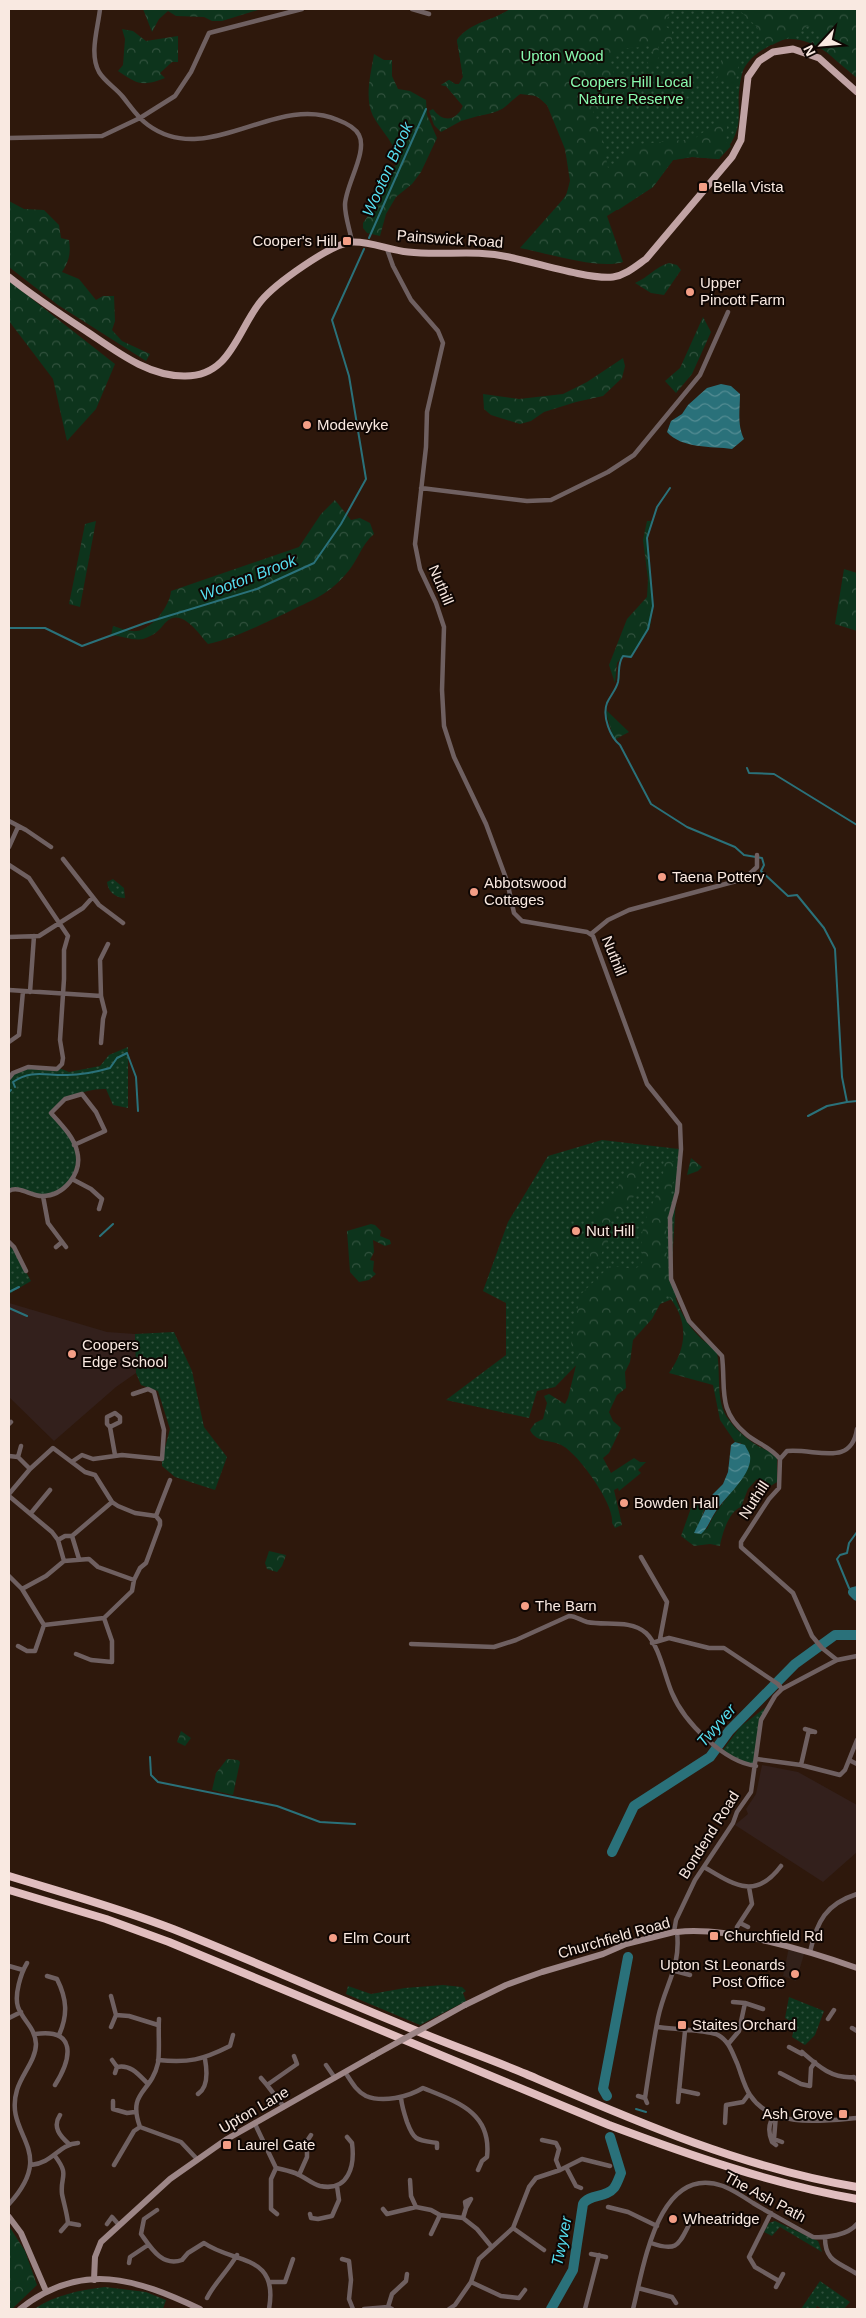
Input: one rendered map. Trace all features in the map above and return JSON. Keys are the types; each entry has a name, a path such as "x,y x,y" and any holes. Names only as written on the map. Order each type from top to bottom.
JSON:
{"highway":[{"path":"9,1876 108,1906 172,1929 401,2025 526,2074 600,2107 676,2136 752,2161 857,2187"},
{"path":"9,1890 106,1918 170,1942 600,2122 672,2148 752,2173 857,2199"}],"main road":[{"name":"Painswick Road","path":"352,242 426,254 485,252 589,275 613,277 631,270 646,259 732,157 741,140 748,77 759,61 773,52 794,49 819,58 857,92"},
{"path":"9,277 49,307 136,363 170,375 190,376 205,373 225,360 261,301 275,288 317,258 339,246 352,242"}],"street":[{"path":"100,9 94,51 96,63 105,79 117,90 140,118 149,126 166,134 200,140 287,114 303,112 323,113 350,125 360,136 360,147 345,204 352,242"},
{"path":"9,138 102,136 140,118 175,96 191,72 209,33 302,9"},
{"path":"412,9 429,14"},
{"name":"Nuthill","path":"387,249 393,266 411,300 438,331 442,342 427,412 416,554 444,627 442,708 448,741 486,824 517,917 533,924 591,934 601,956 647,1084 680,1125 682,1132 678,1192 670,1218 671,1279 677,1297 689,1321 722,1356 723,1400 731,1418 746,1434 776,1454 780,1459 779,1488 769,1499 741,1542 741,1547 793,1593 812,1636 836,1660"},
{"path":"422,488 527,501 551,500 608,472 634,455 700,375 728,312"},
{"path":"9,821 51,848"},
{"path":"9,847 18,826"},
{"path":"591,934 608,920 629,910 744,879 757,867 757,855"},
{"path":"63,860 92,898 123,923"},
{"path":"9,865 29,878 61,922 68,936 62,970 63,995 60,1040 63,1058 59,1068 53,1070 28,1068 13,1073 9,1078"},
{"path":"9,936 34,936 46,933 83,908 92,898"},
{"path":"30,992 34,936"},
{"path":"101,1043 102,1019 105,1012 101,996 100,960 108,944"},
{"path":"9,990 101,996"},
{"path":"9,1042 19,1035 23,991"},
{"path":"9,1191 16,1189 35,1196 43,1196 56,1192 72,1179 78,1157 74,1145 51,1113 65,1099 82,1094 96,1112 105,1131 74,1145"},
{"path":"72,1179 91,1189 102,1199 99,1208"},
{"path":"43,1196 48,1224 64,1244 56,1247"},
{"path":"9,1242 14,1247 26,1271"},
{"path":"73,1461 82,1455 93,1459 115,1455 162,1459 164,1454 164,1430 154,1392 148,1389 133,1394"},
{"path":"110,1428 115,1455"},
{"path":"780,1459 787,1451 796,1450 842,1453 850,1449 854,1443 857,1429"},
{"path":"18,1457 22,1446"},
{"path":"44,1625 104,1618 128,1598 140,1568 146,1563 160,1525 160,1520 156,1516 128,1511 112,1502 94,1475 85,1472 73,1461 69,1461 53,1448 30,1469 9,1495 52,1532 58,1540 64,1561"},
{"path":"9,1456 18,1457 30,1469"},
{"path":"156,1516 170,1480"},
{"path":"31,1513 50,1490"},
{"path":"58,1540 65,1536 72,1536 112,1502"},
{"path":"72,1536 79,1559"},
{"path":"641,1557 667,1602 660,1639"},
{"path":"22,1589 46,1576 64,1561 79,1559 90,1559 98,1567 134,1580"},
{"path":"9,1576 22,1589 44,1625"},
{"path":"411,1644 494,1647 507,1644 558,1621 574,1616 586,1622 628,1625 647,1634 680,1709 697,1730 722,1751 746,1765 756,1766"},
{"path":"76,1654 91,1660 112,1662 112,1640 104,1618"},
{"path":"18,1646 27,1651 35,1650 44,1625"},
{"path":"652,1643 660,1639 679,1640 709,1648 724,1648 778,1684 782,1689"},
{"name":"Bondend Road","path":"675,1932 680,1912 704,1866 751,1792 761,1720 775,1696 782,1689 836,1660 857,1657"},
{"path":"801,1765 810,1730"},
{"path":"757,1759 801,1765 840,1775 846,1770 857,1740"},
{"path":"849,1760 857,1764"},
{"path":"704,1866 735,1885 749,1887 767,1882 781,1869"},
{"path":"748,1927 739,1925 752,1904 749,1887"},
{"path":"810,1952 815,1930 823,1915 847,1897 857,1894"},
{"name":"Churchfield Road","path":"467,2004 506,1985 542,1972 603,1954 626,1944 675,1932 698,1930 722,1933 810,1952 857,1968"},
{"path":"638,2096 646,2100 657,2027 662,2006 675,1971 675,1932"},
{"path":"9,2204 26,2182 31,2165 27,2142 12,2107 17,2090 34,2053 35,2034 21,2012 17,1996 23,1970 27,1963"},
{"path":"9,1966 23,1970"},
{"path":"675,1971 690,1975"},
{"path":"49,1977 60,1978 66,1997 64,2023 59,2036"},
{"path":"111,1996 116,2015 111,2027"},
{"path":"733,2002 745,2003 763,2009"},
{"path":"729,2043 739,2031 745,2003"},
{"name":"Upton Lane","path":"94,2280 94,2257 101,2242 163,2185 197,2159 254,2124 467,2004"},
{"path":"828,2019 834,2010"},
{"path":"9,2018 21,2012"},
{"path":"116,2015 129,2016 158,2025"},
{"path":"140,2127 135,2112 137,2100 154,2077 158,2060 159,2019"},
{"path":"657,2027 717,2034 729,2043 749,2094 759,2106 776,2115 815,2121 857,2118"},
{"path":"678,2102 685,2031"},
{"path":"35,2034 52,2033 59,2036 65,2040 69,2049 55,2085"},
{"path":"158,2060 187,2062 205,2059 230,2046 234,2035"},
{"path":"230,2046 234,2050"},
{"path":"789,2047 804,2054 834,2076 841,2078 854,2077 857,2080"},
{"path":"294,2056 297,2064"},
{"path":"198,2094 204,2088 207,2069 205,2059"},
{"path":"112,2060 116,2067 115,2073"},
{"path":"780,2072 801,2084 810,2086 811,2068 815,2062"},
{"path":"267,2085 297,2064 303,2064"},
{"path":"326,2065 335,2078"},
{"path":"116,2067 132,2068 148,2084"},
{"path":"345,2072 355,2088 366,2096 401,2098 411,2096 423,2088 465,2106 481,2122 485,2133 488,2150 486,2160 482,2161 478,2170"},
{"path":"59,2078 65,2081"},
{"path":"261,2078 284,2107"},
{"path":"679,2090 698,2094"},
{"path":"721,2102 726,2104 743,2102 749,2094"},
{"path":"401,2098 410,2136 437,2143"},
{"path":"113,2101 112,2108 135,2112"},
{"path":"725,2123 726,2104"},
{"path":"776,2115 774,2140 782,2142"},
{"path":"776,2115 771,2120 770,2129 770,2138 776,2145"},
{"path":"59,2117 59,2135 68,2144"},
{"path":"254,2124 276,2168 299,2175 320,2186 337,2186 347,2179 351,2172 354,2141 347,2137"},
{"path":"114,2165 134,2132 140,2127"},
{"path":"140,2127 181,2142 197,2159"},
{"path":"299,2175 307,2157 304,2141 311,2135"},
{"path":"542,2140 556,2143 559,2149 556,2160 560,2170"},
{"path":"31,2165 42,2164 55,2156 68,2144 78,2143"},
{"path":"115,2153 121,2155"},
{"path":"55,2156 63,2167 62,2189 68,2223"},
{"path":"449,2309 471,2282 479,2259 491,2246 513,2228 532,2182 542,2174 560,2170 582,2159 610,2166"},
{"path":"566,2167 576,2186 581,2188"},
{"path":"276,2168 271,2179 268,2210 277,2214"},
{"path":"412,2182 411,2196 416,2207"},
{"name":"The Ash Path","path":"657,2226 666,2206 680,2190 706,2182 724,2186 813,2237 825,2238"},
{"path":"310,2214 311,2218 318,2219 332,2216 339,2200 337,2186"},
{"path":"383,2209 388,2214 416,2207 430,2210 440,2215 463,2218 477,2229 491,2246"},
{"path":"608,2207 657,2226 633,2309"},
{"path":"463,2218 466,2208"},
{"path":"107,2224 112,2216 112,2210"},
{"path":"156,2210 144,2219 141,2234 148,2245 161,2258 170,2263 182,2260 188,2253 204,2243 212,2248 238,2256 261,2270 270,2282 272,2298 270,2309"},
{"path":"770,2213 749,2253 749,2258 755,2267 779,2281"},
{"path":"431,2234 440,2215"},
{"path":"112,2216 119,2225"},
{"path":"9,2217 21,2234 46,2291"},
{"path":"651,2243 667,2248 674,2247 681,2242 692,2221"},
{"path":"68,2223 79,2225"},
{"path":"61,2231 68,2223"},
{"path":"682,2224 687,2228"},
{"path":"856,2226 825,2238 826,2252 829,2258 857,2274"},
{"path":"513,2228 540,2245 544,2250"},
{"path":"129,2263 130,2257 148,2245"},
{"path":"591,2254 606,2257"},
{"path":"585,2309 599,2255"},
{"path":"207,2298 212,2288 226,2274 238,2256"},
{"path":"270,2282 285,2282 293,2259"},
{"path":"342,2259 349,2261 351,2280 349,2299 353,2309"},
{"path":"364,2309 390,2308 392,2294 406,2280 407,2274"},
{"path":"776,2288 783,2274"},
{"path":"20,2309 46,2291 94,2280 135,2282 150,2286 200,2309"},
{"path":"471,2282 501,2296 519,2298 525,2290"},
{"path":"638,2288 672,2297 676,2303"},
{"path":"672,2297 678,2293"}],"shaded area":[{"name":"Coopers Edge School","path":"9,1303 107,1332 135,1334 136,1373 116,1387 54,1441 9,1397"},
{"path":"762,1765 798,1772 857,1805 857,1852 823,1882 735,1825 748,1814 746,1809 756,1794"},
{"path":"789,1947 805,1951 796,1981 783,1976"}],"green space":[{"path":"143,9 261,9 222,21 212,21 204,17 176,16 168,11 159,19 152,32"},
{"name":"Coopers Hill Local Nature Reserve","path":"510,9 857,9 857,78 832,56 813,45 792,39 777,41 754,56 743,70 739,87 738,127 729,147 719,159 692,157 673,160 653,187 618,210 557,207 568,191 570,172 560,131 546,103 535,96 522,93 498,111 479,116 454,118 460,113 463,106 446,86 441,85 449,80 459,84 463,77 457,40 462,34 475,25"},
{"name":"Upton Wood","path":"510,9 671,9 665,26 672,31 672,41 658,42 659,57 653,66 647,63 654,56 652,49 646,44 642,47 619,49 609,63 614,73 624,77 630,85 617,100 604,99 602,106 593,111 601,132 608,168 639,144 694,139 724,117 726,120 727,143 731,146 719,159 692,157 673,160 653,187 607,216 623,262 601,264 520,248 566,196 570,181 565,149 547,105 537,96 520,94 502,109 461,121 441,132 434,125 429,111 433,109 441,117 449,118 457,115 463,106 446,86 441,85 449,80 459,84 463,77 457,40 468,29"},
{"path":"741,9 857,9 857,78 830,55 822,34 815,28 807,26 794,35 772,45 764,39 756,26 741,12"},
{"path":"122,29 133,31 146,41 178,36 178,62 172,62 160,73 165,78 151,83 140,83 118,71 123,65 125,39"},
{"path":"374,54 384,60 392,60 392,76 398,89 410,91 426,100 427,115 437,138 421,172 412,184 396,197 386,214 380,236 367,233 363,228 363,223 377,203 381,193 382,181 399,161 400,154 396,153 370,109 369,85"},
{"path":"736,58 739,62 735,86 721,80 715,83 721,69 721,60"},
{"path":"9,201 24,209 44,210 59,225 61,238 69,240 70,245 69,257 62,272 79,279 96,300 103,296 114,296 115,321 112,330 122,341 150,354 146,361 58,305 9,267"},
{"path":"669,263 677,265 681,270 664,295 651,293 635,283 660,267"},
{"path":"9,281 115,364 96,409 67,441 53,379 9,321"},
{"path":"703,317 711,332 692,374 676,393 665,381 680,368"},
{"path":"623,358 625,366 622,378 603,396 544,412 531,421 520,424 491,415 484,409 483,394 519,399 563,394 587,382"},
{"path":"335,500 351,520 360,518 370,523 374,534 366,543 354,564 339,582 318,597 248,631 208,644 189,623 177,618 171,619 156,633 143,639 111,635 113,626 137,631 148,626 164,610 171,591 299,547 321,514"},
{"path":"96,521 80,607 69,604 85,524"},
{"path":"647,521 653,521 647,538 653,606 650,627 631,657 623,656 617,663 615,683 609,665 627,619 647,597 648,579 643,540"},
{"path":"844,569 857,573 857,631 835,624"},
{"path":"605,709 629,732 614,740"},
{"path":"113,879 124,888 125,898 116,896 109,889 107,882"},
{"path":"128,1047 128,1108 113,1105 106,1089 98,1089 76,1095 51,1113 70,1137 76,1153 74,1171 67,1184 58,1191 46,1196 18,1190 9,1191 9,1078 21,1069 59,1068 69,1072 100,1066 109,1055"},
{"path":"602,1140 679,1149 671,1279 677,1297 648,1309 593,1348 555,1387 537,1391 529,1418 446,1400 506,1355 506,1303 483,1291 508,1222 548,1156"},
{"path":"645,1157 633,1198 611,1221 607,1233 608,1242 589,1275 591,1239 596,1215 614,1197 620,1182"},
{"path":"663,1157 676,1163 666,1237 669,1274 680,1309 689,1325 701,1338 716,1349 721,1404 724,1413 742,1434 777,1458 777,1482 769,1487 757,1479 748,1489 741,1507 733,1513 727,1524 720,1546 710,1544 694,1546 681,1536 691,1508 700,1503 704,1510 699,1526 707,1529 716,1512 749,1465 741,1443 735,1442 720,1420 713,1385 669,1373 676,1363 680,1352 683,1332 679,1312 666,1293 652,1319 633,1340 630,1362 625,1372 626,1388 617,1395 609,1412 613,1421 621,1428 609,1453 603,1458 611,1473 634,1458 640,1462 646,1462 638,1470 641,1473 619,1491 618,1488 614,1490 622,1525 615,1528 602,1493 578,1459 563,1446 541,1439 530,1430 535,1423 543,1419 547,1403 544,1396 549,1394 565,1404 568,1398 579,1353 571,1345 580,1295 610,1266 635,1269 642,1264 642,1233 663,1175"},
{"path":"691,1158 702,1167 698,1171 687,1175"},
{"path":"371,1224 381,1231 380,1236 390,1240 391,1244 385,1246 373,1240 374,1252 370,1260 374,1261 373,1271 376,1274 369,1280 359,1282 350,1272 347,1231"},
{"path":"9,1246 14,1250 31,1281 9,1294"},
{"path":"174,1332 192,1371 204,1427 227,1457 215,1490 175,1477 162,1466 170,1429 158,1391 141,1385 136,1373 135,1334"},
{"path":"269,1551 286,1555 282,1566 277,1572 267,1569 265,1563"},
{"path":"770,1704 761,1720 756,1764 746,1765 723,1750 740,1727"},
{"path":"181,1731 191,1738 185,1746 177,1742"},
{"path":"227,1759 240,1762 233,1795 212,1790 216,1773"},
{"path":"443,1985 462,1987 466,1991 463,1993 466,2001 420,2025 346,1994 348,1986 371,1994 405,1988"},
{"path":"789,1997 824,2011 815,2035 805,2045 792,2037 795,2024 785,2018"},
{"path":"775,2221 818,2241 822,2252 780,2227 772,2236 764,2232 769,2223"},
{"path":"9,2226 25,2251 37,2285 12,2309 9,2309"},
{"path":"820,2281 850,2302 844,2309 823,2309 817,2306 815,2309 801,2309"},
{"path":"105,2287 146,2292 166,2300 163,2309 34,2309 50,2300 68,2294"}],"water":[{"path":"721,384 731,386 740,394 740,423 744,439 732,449 706,447 681,441 667,432 671,421 682,414 688,405 707,388"},
{"path":"735,1442 745,1445 749,1453 750,1463 747,1470 738,1485 720,1505 703,1532 701,1534 694,1533 713,1494 723,1484 728,1472 731,1445"}],"waterway":[{"name":"Wooton Brook","path":"369,238 426,109"},
{"name":"Wooton Brook","path":"9,628 45,628 82,646 145,623 257,589 314,563 341,524 366,479 349,376 332,320 364,249"},
{"path":"670,488 657,507 647,538 653,606 648,629 631,657 623,656 621,659 618,682 607,703 606,720 613,737 620,745 651,804 687,827 735,847 744,855 762,858 764,865 761,871 788,896 797,895 824,928 835,949 842,1077 847,1102 857,1101"},
{"path":"747,768 749,773 774,774 857,825"},
{"path":"15,1087 13,1082 33,1074 78,1074 110,1068 117,1058 127,1053 136,1077 138,1111"},
{"path":"808,1116 827,1106 847,1102"},
{"path":"100,1236 113,1224"},
{"path":"9,1292 19,1287"},
{"path":"9,1308 27,1316"},
{"path":"853,1592 849,1588 837,1559 840,1555 847,1553 849,1543 857,1532"},
{"name":"Twyver","path":"857,1591 853,1592 857,1596"},
{"name":"Twyver","path":"612,1852 634,1806 710,1757 729,1731 795,1664 835,1635 857,1635"},
{"path":"150,1757 151,1775 158,1782 277,1806 320,1822 355,1824"},
{"name":"Twyver","path":"607,2096 603,2089 628,1957"},
{"path":"636,2109 646,2112"},
{"name":"Twyver","path":"551,2309 573,2270 583,2204 589,2199 611,2191 621,2173 610,2137"}],"place":[{"name":"Bella Vista","path":"703,187"},
{"name":"Cooper's Hill","path":"347,241"},
{"name":"Upper Pincott Farm","path":"690,292"},
{"name":"Modewyke","path":"307,425"},
{"name":"Taena Pottery","path":"662,877"},
{"name":"Abbotswood Cottages","path":"474,892"},
{"name":"Nut Hill","path":"576,1231"},
{"name":"Coopers Edge School","path":"72,1354"},
{"name":"Bowden Hall","path":"624,1503"},
{"name":"The Barn","path":"525,1606"},
{"name":"Churchfield Rd","path":"714,1936"},
{"name":"Elm Court","path":"333,1938"},
{"name":"Upton St Leonards Post Office","path":"795,1974"},
{"name":"Staites Orchard","path":"682,2025"},
{"name":"Ash Grove","path":"843,2114"},
{"name":"Laurel Gate","path":"227,2145"},
{"name":"Wheatridge","path":"673,2219"}]}
